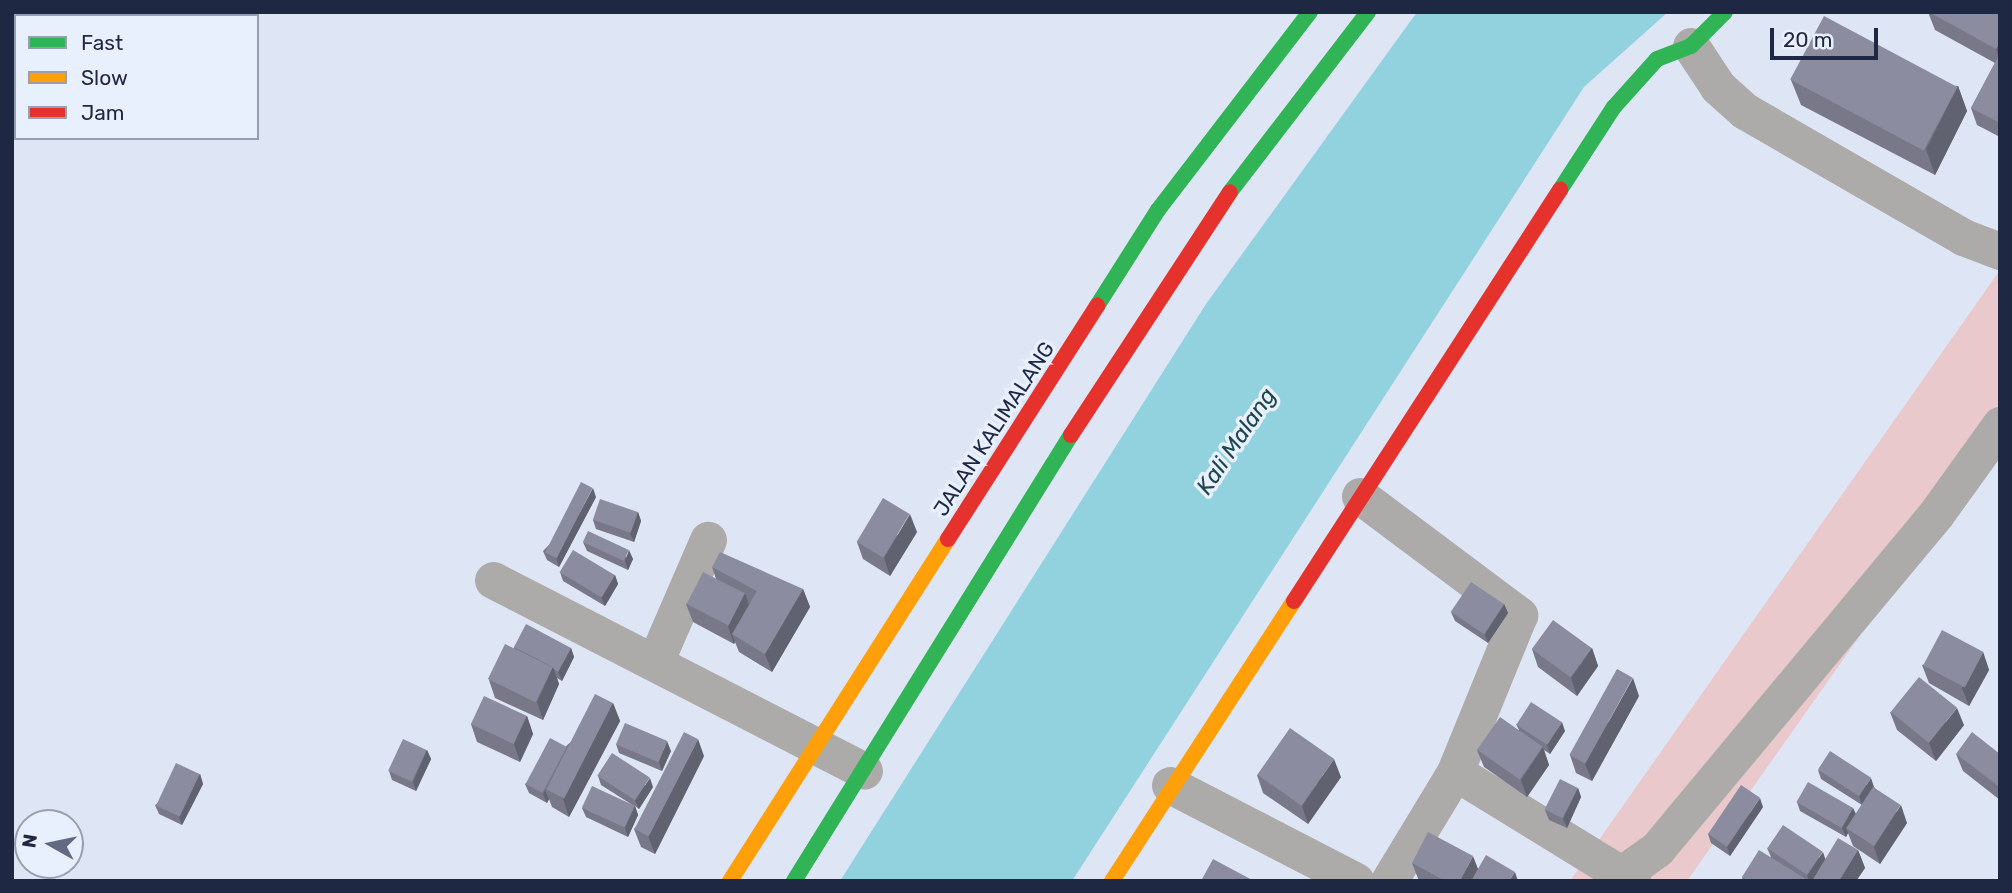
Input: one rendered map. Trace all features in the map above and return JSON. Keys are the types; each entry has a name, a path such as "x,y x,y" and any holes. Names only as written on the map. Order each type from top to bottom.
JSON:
{"main road":[{"name":"JALAN KALIMALANG","path":"730,881 1158,211 1310,12"},
{"path":"794,881 1153,303 1266,138 1368,12"},
{"path":"1112,881 1170,785 1630,84 1657,59 1690,46 1726,12"}],"street":[{"path":"1690,46 1718,87 1745,111 1963,237 2000,251"},
{"path":"1455,772 1621,877 1657,849 1936,514 2000,425"},
{"path":"1360,496 1517,609 1455,772 1389,881"},
{"path":"656,660 708,540"},
{"path":"493,580 656,660 864,771"},
{"path":"1170,785 1356,881"}],"shaded area":[{"path":"2000,270 2000,437 1687,881 1570,881"}],"water":[{"name":"Kali Malang","path":"1417,12 1668,12 1584,87 1072,881 840,881 1206,304"}],"building":[{"path":"1929,12 2000,12 2000,43 1996,49"},
{"path":"1824,16 1957,87 1924,150 1790,80"},
{"path":"2000,53 2000,123 1971,108"},
{"path":"581,482 593,488 557,558 545,552"},
{"path":"883,498 910,514 883,558 857,542"},
{"path":"600,499 638,512 631,533 593,520"},
{"path":"588,531 629,550 624,561 583,542"},
{"path":"573,550 615,575 602,598 560,572"},
{"path":"720,552 803,589 765,654 732,634 757,591 712,567"},
{"path":"703,572 745,593 729,625 687,604"},
{"path":"1471,582 1504,604 1484,634 1451,612"},
{"path":"1553,620 1592,648 1571,677 1532,649"},
{"path":"526,624 571,648 558,672 514,647"},
{"path":"1942,630 1983,652 1965,687 1923,665"},
{"path":"505,644 553,667 536,702 488,679"},
{"path":"1617,669 1633,678 1585,763 1569,755"},
{"path":"1919,677 1957,708 1929,743 1891,712"},
{"path":"595,694 613,703 564,798 546,789"},
{"path":"484,696 527,716 513,744 471,724"},
{"path":"1531,702 1562,722 1547,745 1516,725"},
{"path":"1500,717 1543,747 1520,780 1477,750"},
{"path":"625,723 667,741 658,762 616,744"},
{"path":"1290,728 1334,759 1302,806 1257,775"},
{"path":"684,732 698,739 649,836 635,829"},
{"path":"1972,732 2000,754 2000,787 1956,754"},
{"path":"550,738 567,747 542,793 526,784"},
{"path":"403,739 427,750 412,782 388,771"},
{"path":"1830,751 1871,778 1859,796 1818,769"},
{"path":"612,753 650,778 635,800 597,776"},
{"path":"176,763 200,774 180,817 156,806"},
{"path":"1560,779 1578,788 1562,818 1545,809"},
{"path":"1808,782 1853,808 1842,828 1796,802"},
{"path":"1741,785 1760,798 1727,847 1708,834"},
{"path":"592,786 635,806 624,828 582,808"},
{"path":"1873,787 1901,805 1874,846 1846,828"},
{"path":"1783,825 1823,852 1807,875 1767,848"},
{"path":"1428,832 1473,856 1460,881 1445,881 1412,863"},
{"path":"1838,838 1858,850 1839,881 1812,881"},
{"path":"1759,850 1806,879 1748,881 1742,877"},
{"path":"1486,855 1515,872 1509,881 1471,881"},
{"path":"1213,859 1254,881 1201,881"}],"traffic: fast":[{"path":"1097,306 1158,210 1310,12"},
{"path":"1230,192 1368,12"},
{"path":"1560,190 1614,107 1657,59 1691,46 1725,12"},
{"path":"794,881 1071,435"}],"traffic: slow":[{"path":"730,881 948,539"},
{"path":"1112,881 1294,601"}],"traffic: jam":[{"path":"1294,601 1560,190"},
{"path":"1071,435 1230,192"},
{"path":"948,539 1097,306"}]}
